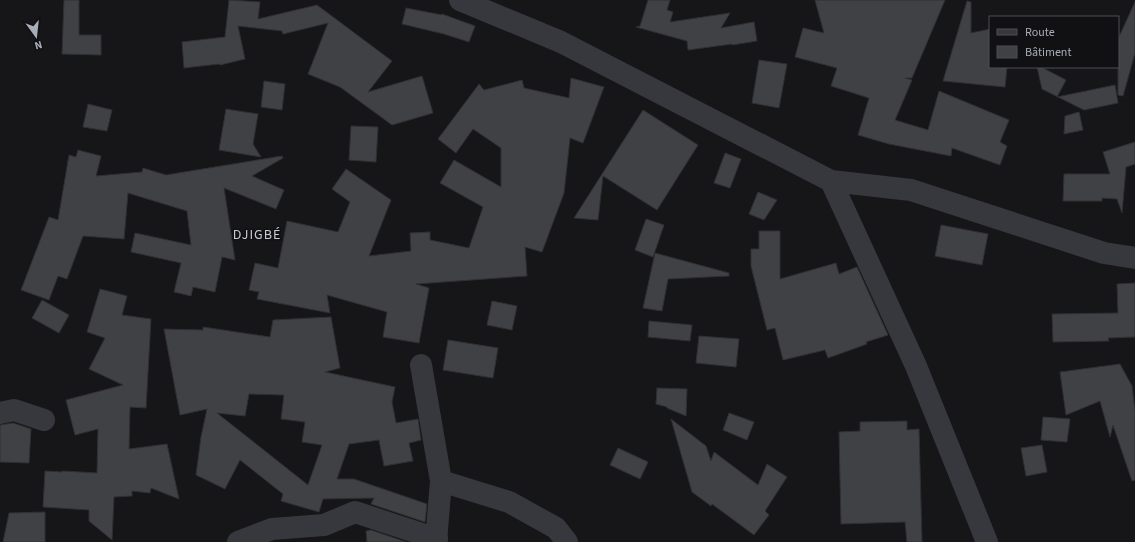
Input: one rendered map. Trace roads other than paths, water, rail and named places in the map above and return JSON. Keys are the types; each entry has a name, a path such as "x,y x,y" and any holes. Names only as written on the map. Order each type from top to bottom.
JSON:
{"street":[{"path":"460,0 561,42 831,181 911,190 1104,254 1135,258"},
{"path":"831,181 916,366 987,542"},
{"path":"238,542 272,529 324,525 355,512 437,540 441,481 421,365"},
{"path":"0,413 14,410 44,420"},
{"path":"441,481 509,502 556,528 567,542"}],"district":[{"name":"DJIGBÉ","path":"257,234"}]}
